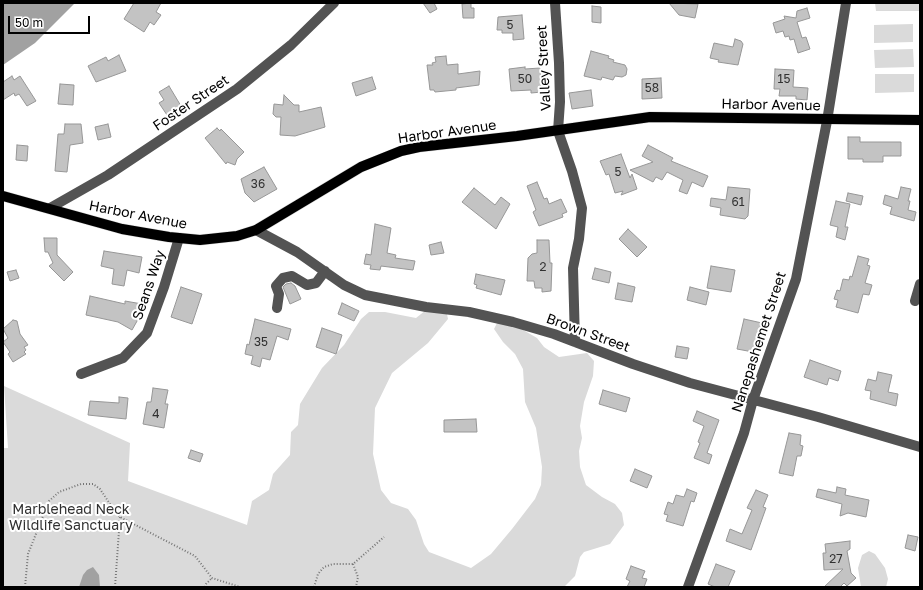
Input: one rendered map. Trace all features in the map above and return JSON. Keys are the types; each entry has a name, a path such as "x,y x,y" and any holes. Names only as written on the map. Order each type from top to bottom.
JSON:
{"main road":[{"name":"Harbor Avenue","path":"3,196 122,229 200,240 237,236 256,230 361,168 401,151 419,147 558,131 650,117 920,120"}],"street":[{"name":"Foster Street","path":"50,208 108,175 237,89 291,45 334,3"},
{"name":"Valley Street","path":"555,3 560,94 558,131"},
{"name":"Nanepashemet Street","path":"688,587 744,434 753,400 778,334 796,279 827,120 846,3"},
{"path":"558,131 572,171 582,208 579,238 572,268 575,342"},
{"name":"Brown Street","path":"256,230 297,252 344,285 365,295 426,307 476,314 520,324 669,376 920,447"},
{"name":"Seans Way","path":"81,374 123,358 147,333 164,287 179,238"},
{"path":"277,308 279,294 276,286 283,278 292,276 307,285 316,283 325,271"},
{"path":"915,301 920,284"}],"path":[{"path":"25,587 28,554 50,501 59,492 81,484 93,484 100,489 120,517 195,556 212,578 240,587"},
{"path":"115,587 120,517"},
{"path":"314,587 318,574 324,567 334,564 353,564 384,537"},
{"path":"353,564 358,577 356,587"},
{"path":"205,587 212,578"}],"green space":[{"path":"875,3 920,3 920,11 876,11"},
{"path":"913,24 913,42 874,43 874,25"},
{"path":"913,49 914,67 875,68 874,50"},
{"path":"875,74 914,74 914,92 875,93"},
{"name":"Marblehead Neck Wildlife Sanctuary","path":"426,310 447,314 448,319 428,343 392,373 375,408 373,454 381,490 391,503 408,509 416,520 424,544 429,552 471,568 491,554 535,499 541,485 542,467 536,428 525,402 523,369 515,354 503,342 494,329 497,323 518,327 537,338 544,347 559,357 587,353 594,361 593,376 584,402 580,426 582,438 579,451 580,467 586,485 602,497 615,504 622,513 624,525 610,544 584,552 580,557 575,576 564,587 3,587 3,448 8,448 4,386 130,443 128,481 247,525 252,501 269,490 273,474 290,455 291,432 298,425 300,404 322,368 344,345 361,319 369,312 385,312 416,318"},
{"path":"869,551 875,554 885,568 888,579 886,587 861,587 858,568 862,555"}],"shaded area":[{"path":"3,3 75,3 35,43 3,65"},
{"path":"93,567 99,575 100,587 79,587 83,575 87,570"}],"building":[{"path":"134,3 161,3 156,12 161,15 154,25 150,22 144,32 124,19"},
{"path":"423,3 434,3 437,9 430,13"},
{"path":"471,3 471,8 474,8 474,18 463,18 462,4"},
{"path":"669,3 698,4 695,18 679,15"},
{"path":"592,6 601,7 601,23 592,22"},
{"path":"807,8 810,18 797,22 802,38 806,37 810,49 798,53 794,39 790,40 789,36 785,37 783,31 776,33 773,23 785,19 784,16 796,18 797,11"},
{"path":"522,15 524,39 513,40 513,33 502,33 502,30 497,30 498,17"},
{"path":"735,39 741,41 743,44 738,65 718,62 719,60 710,58 714,43 733,47"},
{"path":"591,51 609,56 608,58 614,60 613,62 625,65 627,69 626,75 622,77 615,76 613,80 602,77 601,80 584,76"},
{"path":"119,55 126,71 96,82 88,66 106,57 108,61"},
{"path":"446,56 447,65 458,64 458,74 480,71 479,85 456,88 456,90 435,92 434,90 430,90 427,65 433,65 432,63 436,62 435,57"},
{"path":"525,67 525,69 540,68 542,92 531,93 531,90 511,91 509,69"},
{"path":"775,69 794,70 793,87 808,88 807,100 796,99 796,96 779,96 780,89 774,89"},
{"path":"12,76 14,80 20,76 36,101 27,106 19,94 15,96 14,93 3,100 3,82"},
{"path":"372,77 376,89 356,96 352,83"},
{"path":"661,78 662,98 642,99 642,79"},
{"path":"60,84 74,85 73,105 58,104"},
{"path":"169,86 181,106 167,115 159,103 164,100 159,92"},
{"path":"591,90 593,106 572,109 569,93"},
{"path":"284,95 294,105 299,105 299,112 321,107 325,127 295,136 280,135 281,117 276,117 273,114 274,104 283,105"},
{"path":"65,124 81,124 83,143 70,145 67,172 55,171 58,134 64,134"},
{"path":"108,124 111,137 98,140 95,127"},
{"path":"217,128 220,131 221,129 244,152 237,159 235,165 227,162 226,164 205,138"},
{"path":"848,137 860,137 860,142 901,142 901,156 883,156 883,162 863,162 863,159 848,159"},
{"path":"17,145 28,146 27,161 16,160"},
{"path":"648,145 673,158 671,161 708,176 703,187 692,182 687,194 679,191 683,180 667,172 662,180 656,177 653,182 630,170 653,162 642,156"},
{"path":"621,154 630,178 632,174 637,189 621,195 623,191 615,193 609,174 606,175 600,161"},
{"path":"264,167 277,189 254,202 245,193 241,179"},
{"path":"537,182 544,199 547,198 549,204 561,199 567,212 562,214 563,217 539,226 533,212 536,210 527,186"},
{"path":"728,187 750,189 748,216 745,219 720,215 721,208 710,206 711,198 726,200"},
{"path":"901,187 911,189 908,201 910,201 908,210 916,212 914,221 890,214 892,207 883,204 885,195 898,199"},
{"path":"474,188 495,205 501,197 510,204 496,229 462,202"},
{"path":"848,193 863,196 861,205 846,201"},
{"path":"836,201 850,204 845,227 848,227 845,240 836,237 838,227 830,225"},
{"path":"375,224 391,228 387,253 396,255 395,258 415,261 413,270 381,266 380,270 370,269 371,265 364,264 366,254 371,255"},
{"path":"628,229 647,247 637,257 619,239"},
{"path":"44,238 57,238 57,255 73,272 64,281 49,266 53,263 48,252 45,252"},
{"path":"537,240 549,240 550,263 552,263 551,291 542,292 542,288 535,288 534,281 527,281 528,258 532,254 537,253"},
{"path":"441,242 444,253 431,255 429,245"},
{"path":"104,251 142,257 139,273 127,270 124,286 112,284 114,269 101,266"},
{"path":"858,256 869,259 867,265 870,266 865,283 872,285 869,295 863,294 858,313 836,307 838,300 834,299 837,290 840,291 843,279 849,280 850,276 852,277"},
{"path":"711,266 735,270 731,292 707,288"},
{"path":"595,268 611,272 609,283 592,279"},
{"path":"16,270 19,278 10,281 7,272"},
{"path":"476,274 505,280 501,295 476,288 477,285 474,284"},
{"path":"291,283 295,286 301,299 290,304 283,287 286,284"},
{"path":"618,283 635,287 632,302 615,299"},
{"path":"181,287 202,294 192,324 171,317"},
{"path":"690,287 709,292 706,305 687,300"},
{"path":"90,296 125,304 125,301 142,304 141,314 132,330 118,322 86,315"},
{"path":"342,303 359,311 354,321 338,314"},
{"path":"255,319 291,329 288,340 277,336 270,360 262,358 260,367 251,364 253,356 245,354 247,344 249,345"},
{"path":"744,319 762,323 753,352 737,349"},
{"path":"13,320 17,321 20,334 28,345 24,347 26,350 24,352 26,354 13,362 8,354 10,352 3,342 8,338 3,329"},
{"path":"322,328 342,335 336,354 316,347"},
{"path":"677,346 689,348 687,359 675,357"},
{"path":"810,360 841,371 838,381 829,378 827,385 804,377"},
{"path":"878,372 892,375 888,392 898,394 896,406 870,399 871,391 865,390 868,379 876,381"},
{"path":"153,388 168,390 165,404 168,404 164,428 143,424 147,402 151,402"},
{"path":"603,390 630,398 626,412 599,404"},
{"path":"119,397 128,398 126,419 88,415 90,401 119,403"},
{"path":"697,411 719,420 707,453 712,455 709,464 694,458 700,443 698,442 704,426 693,421"},
{"path":"476,419 477,432 444,432 444,420"},
{"path":"789,433 801,435 800,445 803,446 801,456 797,456 793,476 779,473"},
{"path":"191,450 203,454 200,462 188,458"},
{"path":"635,469 652,476 647,488 630,481"},
{"path":"837,487 846,489 845,495 869,500 866,517 848,513 840,516 842,504 816,497 818,489 836,493"},
{"path":"687,489 697,493 694,502 691,501 683,526 666,521 668,515 664,514 668,502 673,504 676,495 684,497"},
{"path":"756,490 768,495 763,507 766,508 751,550 726,541 730,529 742,534 752,510 747,508"},
{"path":"908,535 918,537 915,551 905,548"},
{"path":"850,541 850,549 847,551 851,573 856,578 847,586 844,583 840,587 824,587 843,569 824,570 823,553 826,553 825,544"},
{"path":"716,564 735,571 728,587 715,587 708,584"},
{"path":"631,566 645,571 642,578 647,579 644,587 627,587 630,581 626,579"}]}
